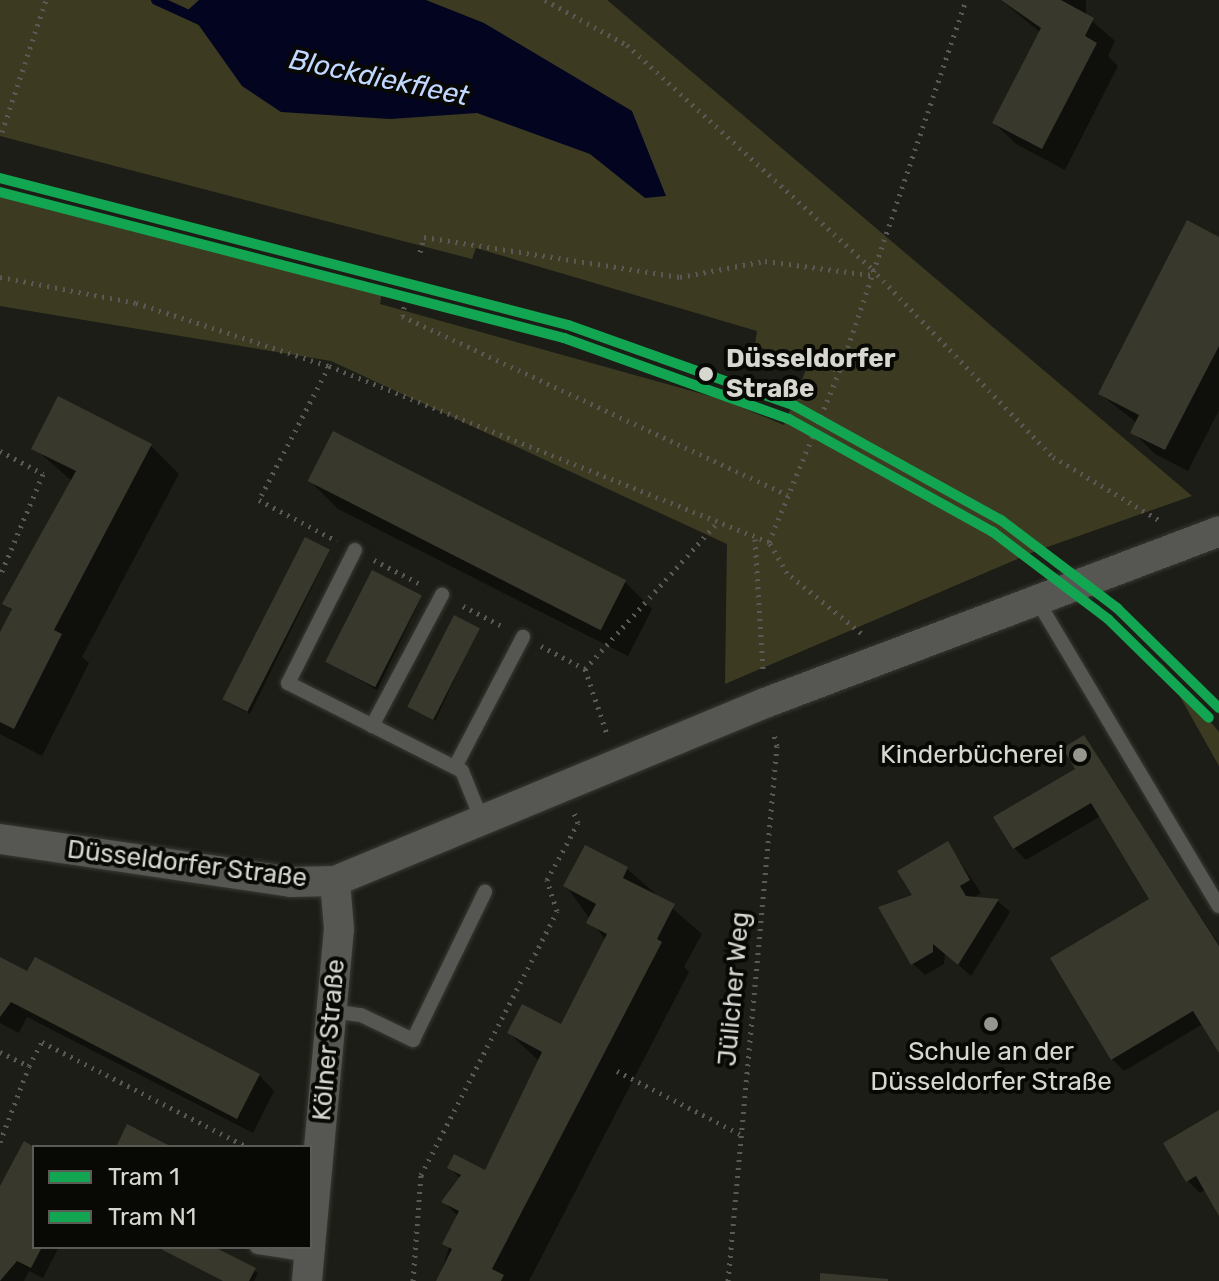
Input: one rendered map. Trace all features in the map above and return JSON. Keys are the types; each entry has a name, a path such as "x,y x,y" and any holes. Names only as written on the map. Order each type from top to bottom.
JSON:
{"street":[{"name":"Düsseldorfer Straße","path":"0,839 291,882 335,881 562,784 765,703 1219,531"},
{"name":"Kölner Straße","path":"312,1224 331,1011 335,881"}],"lane":[{"path":"355,550 288,683 455,767 481,818"},
{"path":"372,726 442,595"},
{"path":"1037,600 1219,906"},
{"path":"455,767 523,637"},
{"path":"331,1011 361,1015 413,1040 485,892"},
{"path":"266,1249 309,1258"}],"path":[{"path":"2,132 46,0"},
{"path":"545,0 627,45 871,272 1053,457 1144,507 1187,544"},
{"path":"769,542 840,370 966,0"},
{"path":"420,252 424,237 680,277 765,261 871,272"},
{"path":"0,277 136,303 329,366 526,439 715,525 769,542 787,573 891,655"},
{"path":"406,299 402,316 788,495"},
{"path":"771,356 840,370"},
{"path":"329,366 259,500 585,669 616,762"},
{"path":"749,403 813,433"},
{"path":"0,451 43,474 0,576"},
{"path":"585,669 715,525"},
{"name":"Jülicher Weg","path":"728,1281 777,746 765,703 755,539"},
{"path":"413,1281 421,1175 557,911 547,880 578,823 562,784"},
{"path":"0,1142 29,1066 42,1042 243,1145"},
{"path":"0,1052 29,1066"},
{"path":"617,1071 740,1134"}],"shaded area":[{"path":"0,0 607,0 1192,496 1036,551 725,684 727,544 331,361 0,306 0,188 383,287 380,304 724,400 784,425 807,367 755,345 757,331 476,248 472,259 0,136"},
{"path":"1160,661 1219,732 1219,766"}],"water":[{"path":"199,0 426,0 484,23 632,111 666,196 645,198 590,154 477,113 390,119 281,112 242,86 188,10"}],"building":[{"path":"1001,0 1061,0 1094,18 1085,36 1097,43 1042,149 992,123 1041,28"},
{"path":"1187,220 1219,237 1219,346 1165,450 1130,433 1139,415 1098,394"},
{"path":"58,396 152,444 54,630 62,634 14,729 0,722 0,632 12,609 2,604 76,471 31,449"},
{"path":"333,431 626,580 601,630 308,481"},
{"path":"305,537 330,550 247,712 222,699"},
{"path":"372,570 422,595 375,687 325,662"},
{"path":"454,615 480,628 433,720 407,707"},
{"path":"1084,735 1219,946 1219,1053 1193,1011 1111,1060 1050,958 1149,899 1091,803 1013,849 993,817 1075,769 1063,748"},
{"path":"948,841 970,880 960,886 966,896 999,899 958,965 933,944 933,952 911,965 878,907 912,895 897,871"},
{"path":"585,845 628,867 623,878 675,904 657,939 662,942 492,1269 504,1275 501,1281 436,1281 452,1249 442,1244 459,1211 441,1202 461,1175 447,1168 454,1154 485,1170 542,1052 507,1033 522,1004 561,1024 607,934 586,923 596,904 563,886"},
{"path":"0,957 27,971 35,957 260,1074 237,1119 11,1002 0,1017"},
{"path":"1219,1110 1219,1216 1196,1176 1186,1182 1163,1143"},
{"path":"127,1124 168,1145 117,1145"},
{"path":"24,1141 32,1146 32,1249 41,1249 31,1268 17,1261 0,1281 0,1186"},
{"path":"161,1249 218,1249 256,1268 249,1281 223,1281"},
{"path":"820,1273 888,1279 888,1281 820,1281"}],"waterway":[{"name":"Blockdiekfleet","path":"156,0 204,22"}],"tram line":[{"name":"1","path":"0,178 568,325 795,406 1001,520 1117,608 1219,708"},
{"name":"N1","path":"0,192 564,338 789,419 993,532 1108,619 1209,718"}],"place":[{"name":"Düsseldorfer Straße","path":"706,374"},
{"name":"Kinderbücherei","path":"1080,755"},
{"name":"Schule an der Düsseldorfer Straße","path":"991,1024"}]}
